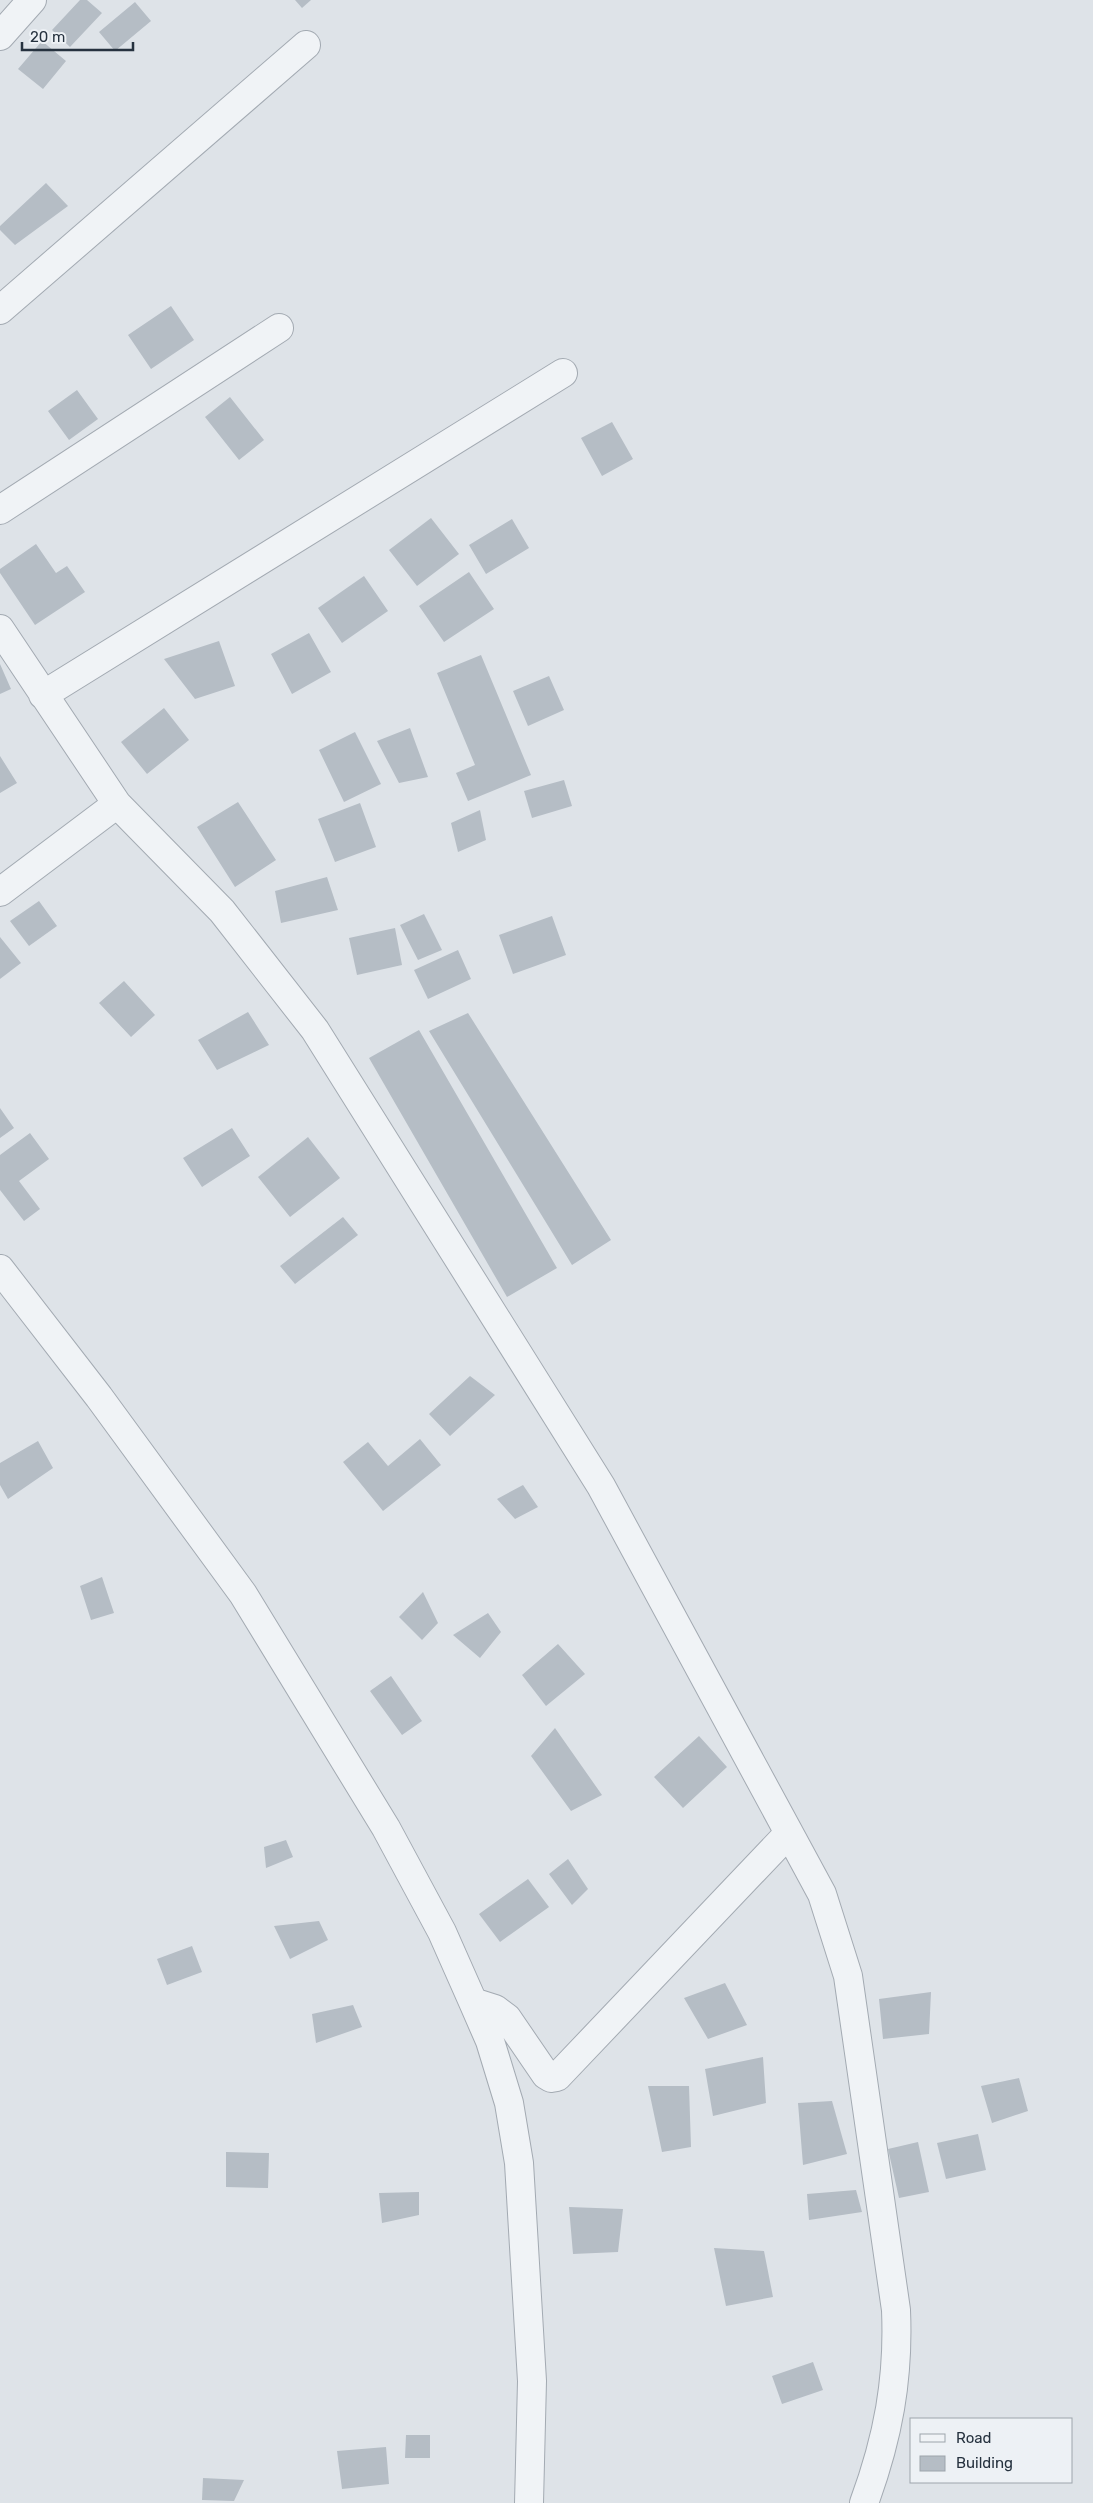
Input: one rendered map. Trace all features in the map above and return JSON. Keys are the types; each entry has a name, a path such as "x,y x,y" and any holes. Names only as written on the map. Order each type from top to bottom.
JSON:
{"street":[{"path":"0,36 32,0"},
{"path":"0,310 306,45"},
{"path":"0,510 279,328"},
{"path":"43,694 563,373"},
{"path":"0,629 117,804 222,912 315,1030 601,1486 822,1894 848,1976 896,2310 898,2351 895,2391 880,2462 864,2503"},
{"path":"0,892 117,804"},
{"path":"0,1268 99,1397 243,1594 386,1828 442,1932 490,2041 509,2103 519,2163 532,2381 528,2503"},
{"path":"473,2002 495,2009 507,2018 546,2075 551,2078 557,2077 789,1833"}],"building":[{"path":"80,0 87,0 102,13 70,47 52,30"},
{"path":"295,0 311,0 302,8"},
{"path":"135,2 151,21 115,51 99,32"},
{"path":"42,41 66,61 43,89 18,69"},
{"path":"46,183 68,206 15,245 0,230 0,226"},
{"path":"171,306 194,340 151,369 128,335"},
{"path":"77,390 98,419 69,440 48,411"},
{"path":"230,397 264,440 239,460 205,417"},
{"path":"612,422 633,459 602,476 581,438"},
{"path":"431,518 459,554 417,586 389,550"},
{"path":"512,519 529,548 486,574 469,545"},
{"path":"36,544 56,573 67,566 85,592 35,625 0,573 0,569"},
{"path":"469,572 494,609 444,642 419,606"},
{"path":"364,576 388,611 342,643 318,608"},
{"path":"309,633 331,672 292,694 271,654"},
{"path":"219,641 235,686 195,699 164,659"},
{"path":"481,655 531,775 468,801 456,773 475,765 437,673"},
{"path":"0,664 11,689 0,694"},
{"path":"549,676 564,710 528,726 513,691"},
{"path":"164,708 189,740 147,774 121,742"},
{"path":"410,728 428,777 399,783 377,741"},
{"path":"355,732 381,784 344,802 319,750"},
{"path":"0,756 17,783 0,793"},
{"path":"564,780 572,806 532,818 524,791"},
{"path":"238,802 276,860 235,887 197,827"},
{"path":"360,803 376,847 335,862 318,819"},
{"path":"480,810 486,840 458,852 451,823"},
{"path":"327,877 338,910 281,923 275,891"},
{"path":"39,901 57,926 29,946 10,921"},
{"path":"424,914 442,950 418,960 400,925"},
{"path":"552,916 566,955 513,974 499,935"},
{"path":"395,928 402,965 357,975 349,938"},
{"path":"0,937 21,963 0,979"},
{"path":"458,950 471,979 428,999 414,970"},
{"path":"124,981 155,1015 131,1037 99,1003"},
{"path":"248,1012 269,1045 217,1070 198,1040"},
{"path":"468,1013 611,1240 572,1265 429,1031"},
{"path":"419,1030 557,1268 507,1297 369,1058"},
{"path":"0,1108 14,1128 0,1138"},
{"path":"232,1128 250,1156 202,1187 183,1158"},
{"path":"30,1133 49,1159 19,1181 40,1209 24,1221 0,1190 0,1155"},
{"path":"308,1137 340,1178 290,1217 258,1177"},
{"path":"343,1217 358,1235 295,1284 280,1266"},
{"path":"470,1376 495,1395 450,1436 429,1414"},
{"path":"420,1439 441,1465 383,1511 343,1462 368,1442 388,1466"},
{"path":"38,1441 53,1468 8,1499 0,1485 0,1463"},
{"path":"523,1485 538,1507 515,1519 497,1499"},
{"path":"102,1577 114,1613 91,1620 80,1586"},
{"path":"423,1592 438,1623 422,1640 399,1617"},
{"path":"488,1613 501,1632 480,1658 453,1635"},
{"path":"558,1644 585,1674 546,1706 522,1675"},
{"path":"391,1676 422,1721 402,1735 370,1691"},
{"path":"555,1728 602,1795 571,1811 531,1756"},
{"path":"699,1736 727,1767 683,1808 654,1777"},
{"path":"286,1840 293,1857 266,1868 264,1847"},
{"path":"568,1859 588,1889 572,1905 549,1874"},
{"path":"528,1879 549,1907 500,1942 479,1914"},
{"path":"319,1921 328,1940 290,1959 274,1926"},
{"path":"192,1946 202,1972 167,1985 157,1959"},
{"path":"725,1983 747,2025 708,2039 684,1998"},
{"path":"931,1992 929,2034 883,2039 879,1999"},
{"path":"353,2005 362,2027 316,2043 312,2014"},
{"path":"763,2057 766,2103 713,2116 705,2069"},
{"path":"1019,2078 1028,2111 992,2123 981,2086"},
{"path":"648,2086 689,2086 691,2147 662,2152"},
{"path":"832,2101 847,2154 803,2165 798,2103"},
{"path":"978,2134 986,2170 946,2179 937,2143"},
{"path":"918,2142 929,2192 899,2198 888,2149"},
{"path":"226,2152 269,2153 268,2188 226,2187"},
{"path":"856,2190 862,2212 809,2220 807,2194"},
{"path":"419,2192 419,2215 382,2223 379,2193"},
{"path":"569,2207 623,2209 618,2252 573,2254"},
{"path":"714,2248 764,2251 773,2297 726,2306"},
{"path":"813,2362 823,2390 782,2404 772,2376"},
{"path":"406,2435 430,2435 430,2458 405,2458"},
{"path":"386,2447 389,2484 342,2489 337,2451"},
{"path":"203,2478 244,2480 234,2501 202,2500"}]}
